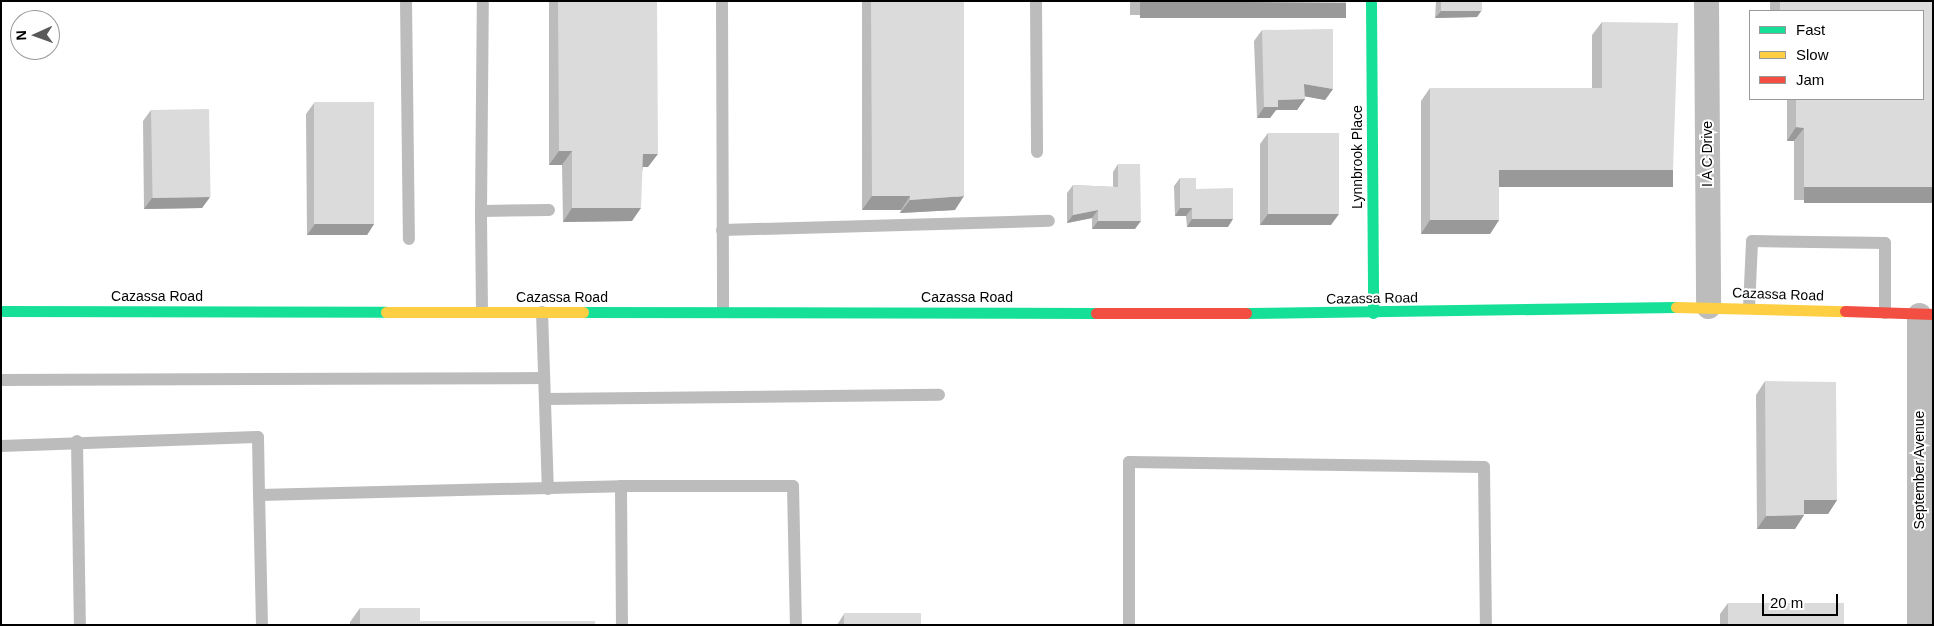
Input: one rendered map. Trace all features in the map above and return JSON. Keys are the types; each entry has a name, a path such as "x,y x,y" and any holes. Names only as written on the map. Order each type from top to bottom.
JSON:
{"street":[{"name":"Lynnbrook Place","path":"1372,1 1373,313"},
{"name":"I A C Drive","path":"1706,1 1708,306"},
{"name":"Cazassa Road","path":"1,311 1373,313 1708,306 1926,315"},
{"name":"September Avenue","path":"1919,625 1926,315"}],"lane":[{"path":"406,1 408,239"},
{"path":"482,312 480,211 483,1"},
{"path":"722,1 723,312"},
{"path":"1036,1 1037,152"},
{"path":"480,211 549,210"},
{"path":"722,230 1049,221"},
{"path":"1749,308 1752,241 1885,243 1885,313"},
{"path":"542,312 548,489"},
{"path":"1,380 544,378"},
{"path":"545,399 939,395"},
{"path":"1,446 258,437 262,625"},
{"path":"76,442 80,625"},
{"path":"1129,625 1129,462 1484,467 1486,625"},
{"path":"621,486 622,625"},
{"path":"259,495 621,486 793,486 796,625"}],"building":[{"path":"558,1 657,1 658,154 643,154 641,208 572,208 572,151 559,151"},
{"path":"871,1 964,1 964,196 910,200 910,196 872,196"},
{"path":"1140,1 1346,1 1346,3"},
{"path":"1441,1 1482,1 1482,11 1441,11"},
{"path":"1780,1 1933,1 1933,187 1804,187 1804,128 1796,127 1796,100 1924,100 1924,10 1780,10"},
{"path":"1602,22 1678,23 1673,170 1499,170 1499,220 1430,220 1430,88 1602,88"},
{"path":"1333,29 1333,89 1304,84 1305,99 1278,100 1278,107 1264,107 1262,30"},
{"path":"314,102 374,102 374,224 314,224"},
{"path":"209,109 211,197 153,198 151,110"},
{"path":"1268,133 1339,133 1339,214 1268,214"},
{"path":"1118,164 1140,164 1141,221 1098,221 1098,210 1073,215 1073,185 1118,187"},
{"path":"1180,178 1196,178 1196,189 1233,188 1233,219 1192,219 1192,208 1180,208"},
{"path":"1765,381 1836,382 1837,500 1804,500 1804,515 1766,516"},
{"path":"1728,603 1844,603 1844,625 1728,625"},
{"path":"360,608 420,608 420,621 595,621 595,625 360,625"},
{"path":"844,613 921,613 921,625 844,625"}],"traffic: fast":[{"path":"1371,1 1373,313"},
{"path":"1246,313 1676,307"},
{"path":"1,311 386,312"},
{"path":"583,312 1096,313"}],"traffic: slow":[{"path":"1676,307 1845,311"},
{"path":"386,312 583,312"}],"traffic: jam":[{"path":"1845,311 1933,314"},
{"path":"1096,313 1246,313"}]}
